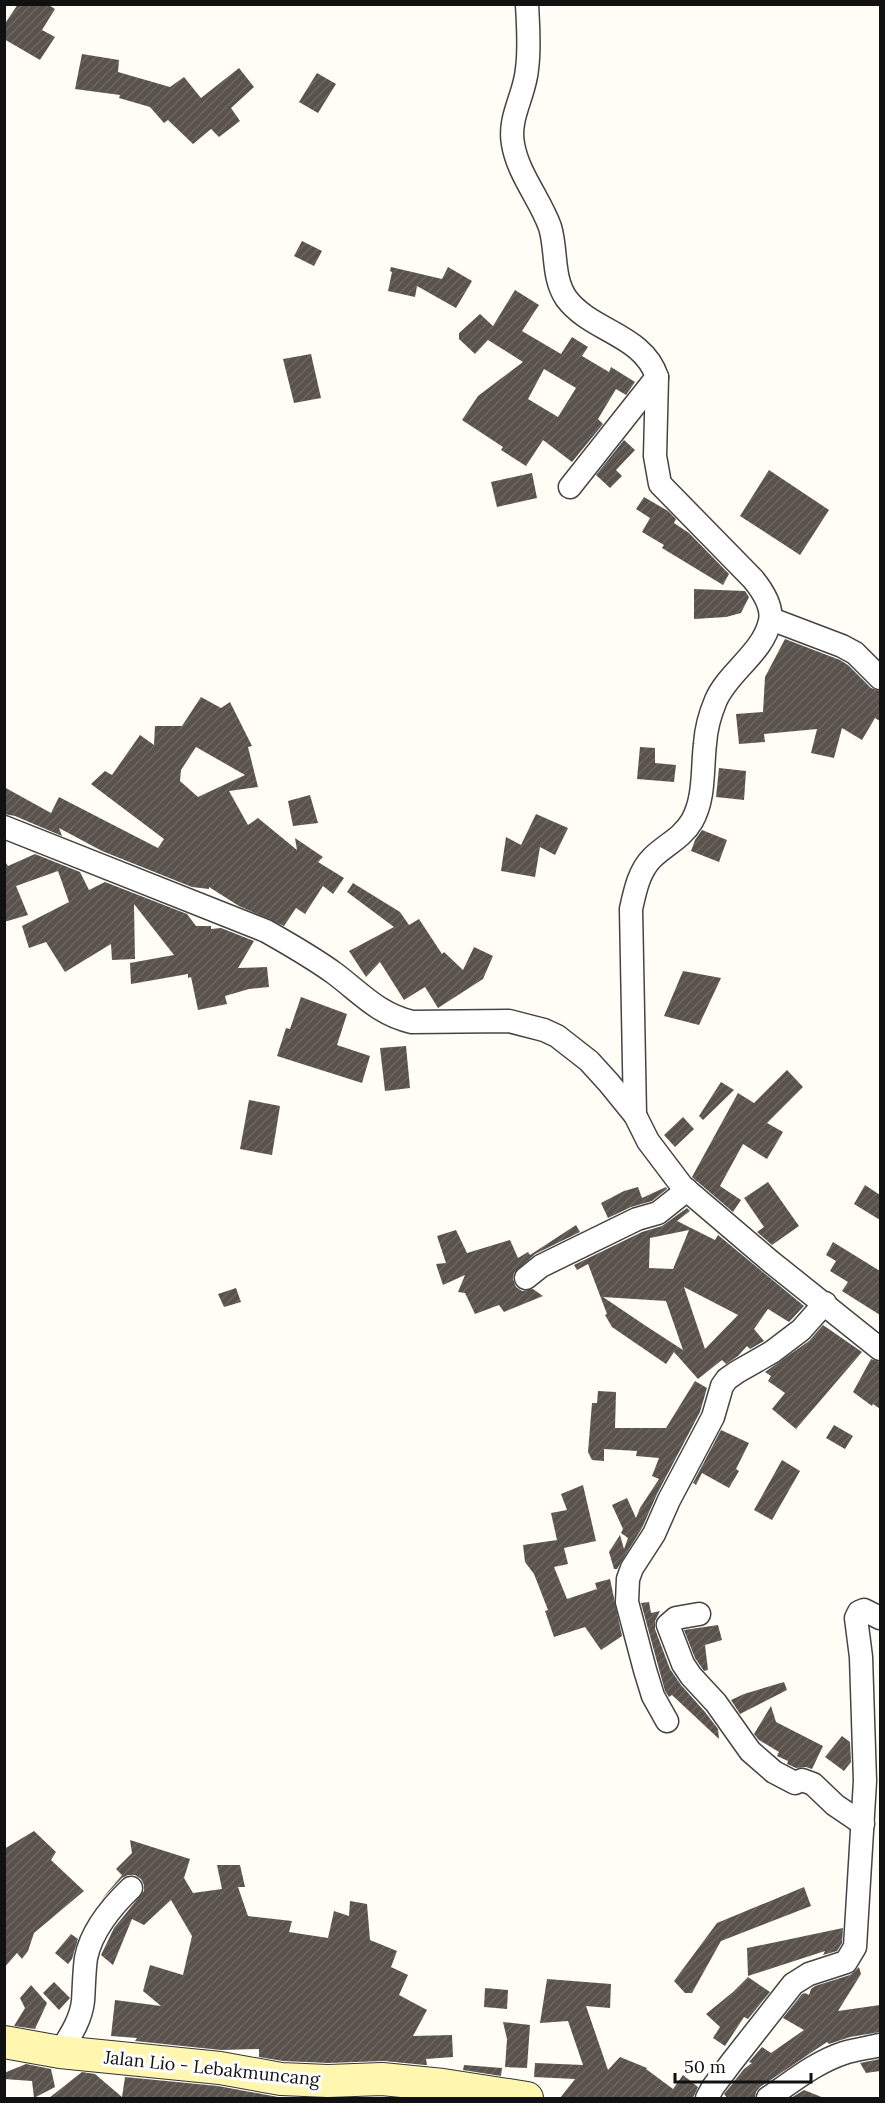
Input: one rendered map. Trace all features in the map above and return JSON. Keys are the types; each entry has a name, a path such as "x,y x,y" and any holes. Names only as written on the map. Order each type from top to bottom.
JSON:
{"street":[{"path":"527,4 529,31 527,70 514,115 511,131 512,143 522,171 550,228 560,284 565,296 576,310 588,320 627,341 646,356 653,367 657,377 655,456 660,484 753,579 764,594 771,619 765,635 754,651 726,682 710,716 705,743 702,784 692,820 684,832 646,865 635,892 631,909 635,1115"},
{"path":"570,487 657,377"},
{"path":"771,619 828,639 855,653 880,678"},
{"path":"4,827 266,931 327,968 387,1014 399,1019 412,1022 510,1021 557,1036 589,1061 635,1115 648,1141 687,1190 770,1261 880,1349"},
{"path":"526,1278 541,1266 638,1219 658,1213 687,1190"},
{"path":"667,1721 653,1696 627,1602 628,1579 632,1568 654,1534 669,1500 713,1418 722,1386 733,1374 772,1352 801,1330 825,1303"},
{"path":"707,2098 713,2087 793,1984 809,1974 842,1964 852,1954 855,1947 865,1781 861,1657 856,1617 858,1612 864,1611 880,1618"},
{"path":"635,1631 668,1625 676,1618 699,1614"},
{"path":"668,1625 691,1676 716,1703 750,1751 774,1772 795,1783 802,1780 813,1784 835,1805 863,1824"},
{"path":"60,2052 77,2023 81,2008 86,1957 94,1938 104,1920 131,1888"},
{"name":"Jalan Lio - Lebakmuncang","path":"4,2042 60,2052 209,2066 281,2079 328,2081 382,2079 443,2085 527,2098"},
{"path":"768,2098 827,2060 843,2053 880,2045"}],"building":[{"path":"18,4 47,4 55,9 42,30 55,37 40,60 4,39 4,25"},
{"path":"82,54 119,60 118,72 170,87 184,77 201,98 239,68 254,87 231,108 240,121 219,137 211,129 193,144 168,120 164,123 150,107 119,98 120,95 75,89"},
{"path":"317,73 336,84 318,113 299,102"},
{"path":"302,241 322,251 314,266 294,256"},
{"path":"391,267 442,279 448,267 472,281 456,308 417,286 415,297 388,291"},
{"path":"515,290 539,305 522,331 561,354 572,337 588,347 582,356 609,372 611,367 635,382 626,395 616,389 598,419 603,424 572,462 543,440 526,466 501,450 503,447 462,420 478,396 523,362 488,340 475,354 459,339 459,333 480,314 493,326","holes":["544,369 576,388 558,417 528,399"]},
{"path":"311,354 321,398 294,403 283,359"},
{"path":"624,440 635,450 616,470 622,476 610,488 596,475"},
{"path":"769,470 829,510 800,555 740,516"},
{"path":"532,473 537,498 497,507 491,482"},
{"path":"644,497 668,511 676,519 674,523 689,533 729,574 723,585 662,548 664,545 642,532 650,518 636,509"},
{"path":"694,589 745,591 749,597 741,613 726,617 694,619"},
{"path":"785,639 840,660 871,688 880,691 880,721 875,718 862,740 842,728 834,758 811,753 817,729 764,734 765,742 739,744 736,714 763,712 765,677"},
{"path":"201,697 221,708 230,702 252,746 248,747 258,787 229,791 248,825 258,818 297,850 295,838 323,857 318,862 344,878 333,894 323,886 305,914 296,908 284,926 239,906 209,887 209,889 192,887 102,851 59,828 62,836 15,816 4,814 4,787 51,813 59,797 158,848 164,839 91,784 105,771 112,775 140,735 154,745 155,726 182,726","holes":["196,747 245,775 198,797 180,781 181,770"]},
{"path":"640,747 655,748 655,763 676,765 674,782 637,779"},
{"path":"719,768 746,771 744,800 716,797"},
{"path":"310,795 318,823 293,826 288,801"},
{"path":"536,814 568,828 555,855 540,847 535,877 501,871 506,837 521,845"},
{"path":"702,830 727,840 719,862 691,851"},
{"path":"35,854 80,872 89,890 105,882 187,914 196,926 221,928 254,941 238,968 267,967 269,987 249,989 225,996 227,1004 198,1010 191,977 188,978 188,974 131,984 130,963 174,955 134,904 135,959 112,960 111,944 65,972 46,942 29,948 22,926 69,902 58,871 16,886 28,915 4,922 4,860 8,866"},
{"path":"353,883 400,912 409,925 419,919 442,954 444,952 463,970 474,947 493,956 483,979 438,1008 425,987 404,1000 380,962 366,977 349,951 394,927 347,892"},
{"path":"683,971 721,978 699,1025 664,1016"},
{"path":"301,997 347,1014 337,1045 370,1056 362,1083 277,1056 286,1028 290,1029"},
{"path":"406,1046 410,1088 385,1091 380,1048"},
{"path":"787,1070 803,1087 767,1123 783,1132 767,1159 743,1144 720,1186 741,1200 733,1212 692,1177 738,1093 754,1103"},
{"path":"721,1082 734,1090 703,1120 699,1116"},
{"path":"249,1100 280,1106 272,1155 240,1149"},
{"path":"683,1117 694,1129 675,1147 664,1135"},
{"path":"768,1182 799,1226 772,1245 757,1232 764,1227 744,1198"},
{"path":"865,1185 880,1195 880,1220 854,1204"},
{"path":"638,1187 642,1198 666,1187 667,1189 652,1201 631,1207 608,1218 601,1203 624,1191"},
{"path":"687,1208 690,1211 677,1221 715,1240 718,1235 804,1306 789,1322 768,1309 754,1329 764,1341 750,1349 747,1346 726,1364 722,1360 698,1379 674,1352 666,1364 612,1327 605,1315 607,1314 588,1264 577,1270 574,1265 642,1232 662,1226","holes":["689,1230 673,1269 649,1268 650,1238","684,1287 738,1315 705,1349","603,1297 666,1301 683,1350"]},
{"path":"576,1225 580,1232 535,1254 514,1273 513,1279 516,1287 522,1291 533,1289 543,1296 504,1312 499,1305 475,1314 465,1293 458,1292 465,1275 443,1285 436,1264 446,1263 437,1236 456,1230 467,1253 510,1240 518,1258 528,1252 530,1255"},
{"path":"833,1242 880,1271 880,1315 842,1291 848,1282 830,1271 836,1261 826,1255"},
{"path":"236,1288 241,1302 224,1307 218,1294"},
{"path":"823,1325 862,1352 796,1429 772,1409 785,1393 768,1381 771,1376 765,1372 809,1341"},
{"path":"871,1359 880,1362 880,1409 853,1392"},
{"path":"695,1381 707,1388 700,1412 642,1528 617,1569 614,1569 609,1552 620,1535 624,1549 628,1538 621,1533 623,1529 612,1505 627,1498 636,1518 659,1479 652,1476 659,1458 636,1456 637,1451 604,1449 604,1461 592,1460 588,1452 592,1403 597,1403 598,1391 616,1392 615,1428 666,1428"},
{"path":"834,1425 853,1436 845,1449 826,1438"},
{"path":"721,1430 749,1443 736,1469 739,1471 729,1488 702,1473 696,1485 693,1483"},
{"path":"782,1460 800,1471 772,1520 754,1510"},
{"path":"583,1485 596,1541 564,1548 568,1564 554,1567 567,1599 597,1589 595,1583 610,1579 622,1636 601,1650 585,1627 554,1637 545,1611 548,1610 534,1574 525,1562 523,1545 557,1540 551,1513 567,1510 561,1494"},
{"path":"649,1602 651,1613 660,1611 655,1621 655,1629 670,1669 718,1729 719,1739 672,1695 669,1697 665,1691 641,1603"},
{"path":"718,1625 722,1640 705,1645 708,1670 704,1671 695,1658 684,1630"},
{"path":"784,1682 787,1690 740,1714 731,1700 744,1694"},
{"path":"771,1706 776,1722 823,1746 812,1769 796,1768 787,1764 788,1761 777,1756 779,1752 759,1740 754,1734"},
{"path":"842,1736 850,1742 851,1762 844,1771 825,1757"},
{"path":"34,1831 56,1852 51,1860 84,1891 34,1933 28,1951 22,1959 17,1953 4,1968 4,1849"},
{"path":"130,1840 190,1859 184,1878 193,1893 222,1889 217,1865 240,1865 245,1887 238,1887 248,1916 292,1921 289,1932 328,1938 334,1911 349,1916 350,1901 367,1904 370,1940 397,1951 391,1967 408,1975 399,1995 427,2010 413,2036 452,2035 453,2057 426,2059 427,2065 384,2061 328,2063 283,2061 259,2057 259,2049 221,2050 135,2041 137,2038 111,2036 115,2000 161,2006 143,1991 150,1965 183,1975 192,1936 171,1900 144,1925 132,1919 113,1965 101,1955 114,1928 144,1891 141,1879 135,1875 128,1875 122,1878 101,1900 122,1875 116,1869 132,1853"},
{"path":"804,1887 811,1906 721,1941 692,1993 685,1993 674,1981 717,1923"},
{"path":"843,1928 842,1943 837,1951 823,1955 825,1951 748,1976 747,1948"},
{"path":"71,1934 78,1939 72,1959 68,1964 55,1953"},
{"path":"859,1967 861,1974 838,2011 880,2005 880,2032 850,2037 829,2044 827,2042 760,2087 755,2098 727,2098 724,2094 744,2069 752,2063 749,2062 762,2047 771,2053 804,2030 783,2018 802,1994 809,1995 815,1986 850,1975"},
{"path":"748,1977 770,1992 748,2019 744,2017 725,2046 713,2038 720,2027 706,2014"},
{"path":"547,1979 611,1984 610,2008 586,2006 608,2070 620,2057 647,2068 673,2089 683,2075 698,2087 693,2098 560,2098 575,2079 534,2077 535,2063 583,2065 568,2021 540,2023"},
{"path":"54,1982 70,1998 59,2010 43,1993"},
{"path":"31,1985 47,2003 35,2029 14,2026 25,2008 20,1998"},
{"path":"485,1988 508,1990 507,2009 484,2007"},
{"path":"503,2022 530,2025 527,2068 505,2067 507,2039"},
{"path":"880,2059 880,2071 866,2073 860,2063"},
{"path":"26,2064 51,2069 55,2087 34,2098 32,2081 4,2079 4,2073"},
{"path":"464,2065 502,2068 501,2076 463,2070"},
{"path":"82,2072 95,2074 122,2097 125,2077 218,2086 278,2097 316,2098 49,2098"},
{"path":"804,2090 824,2098 791,2098"}]}
